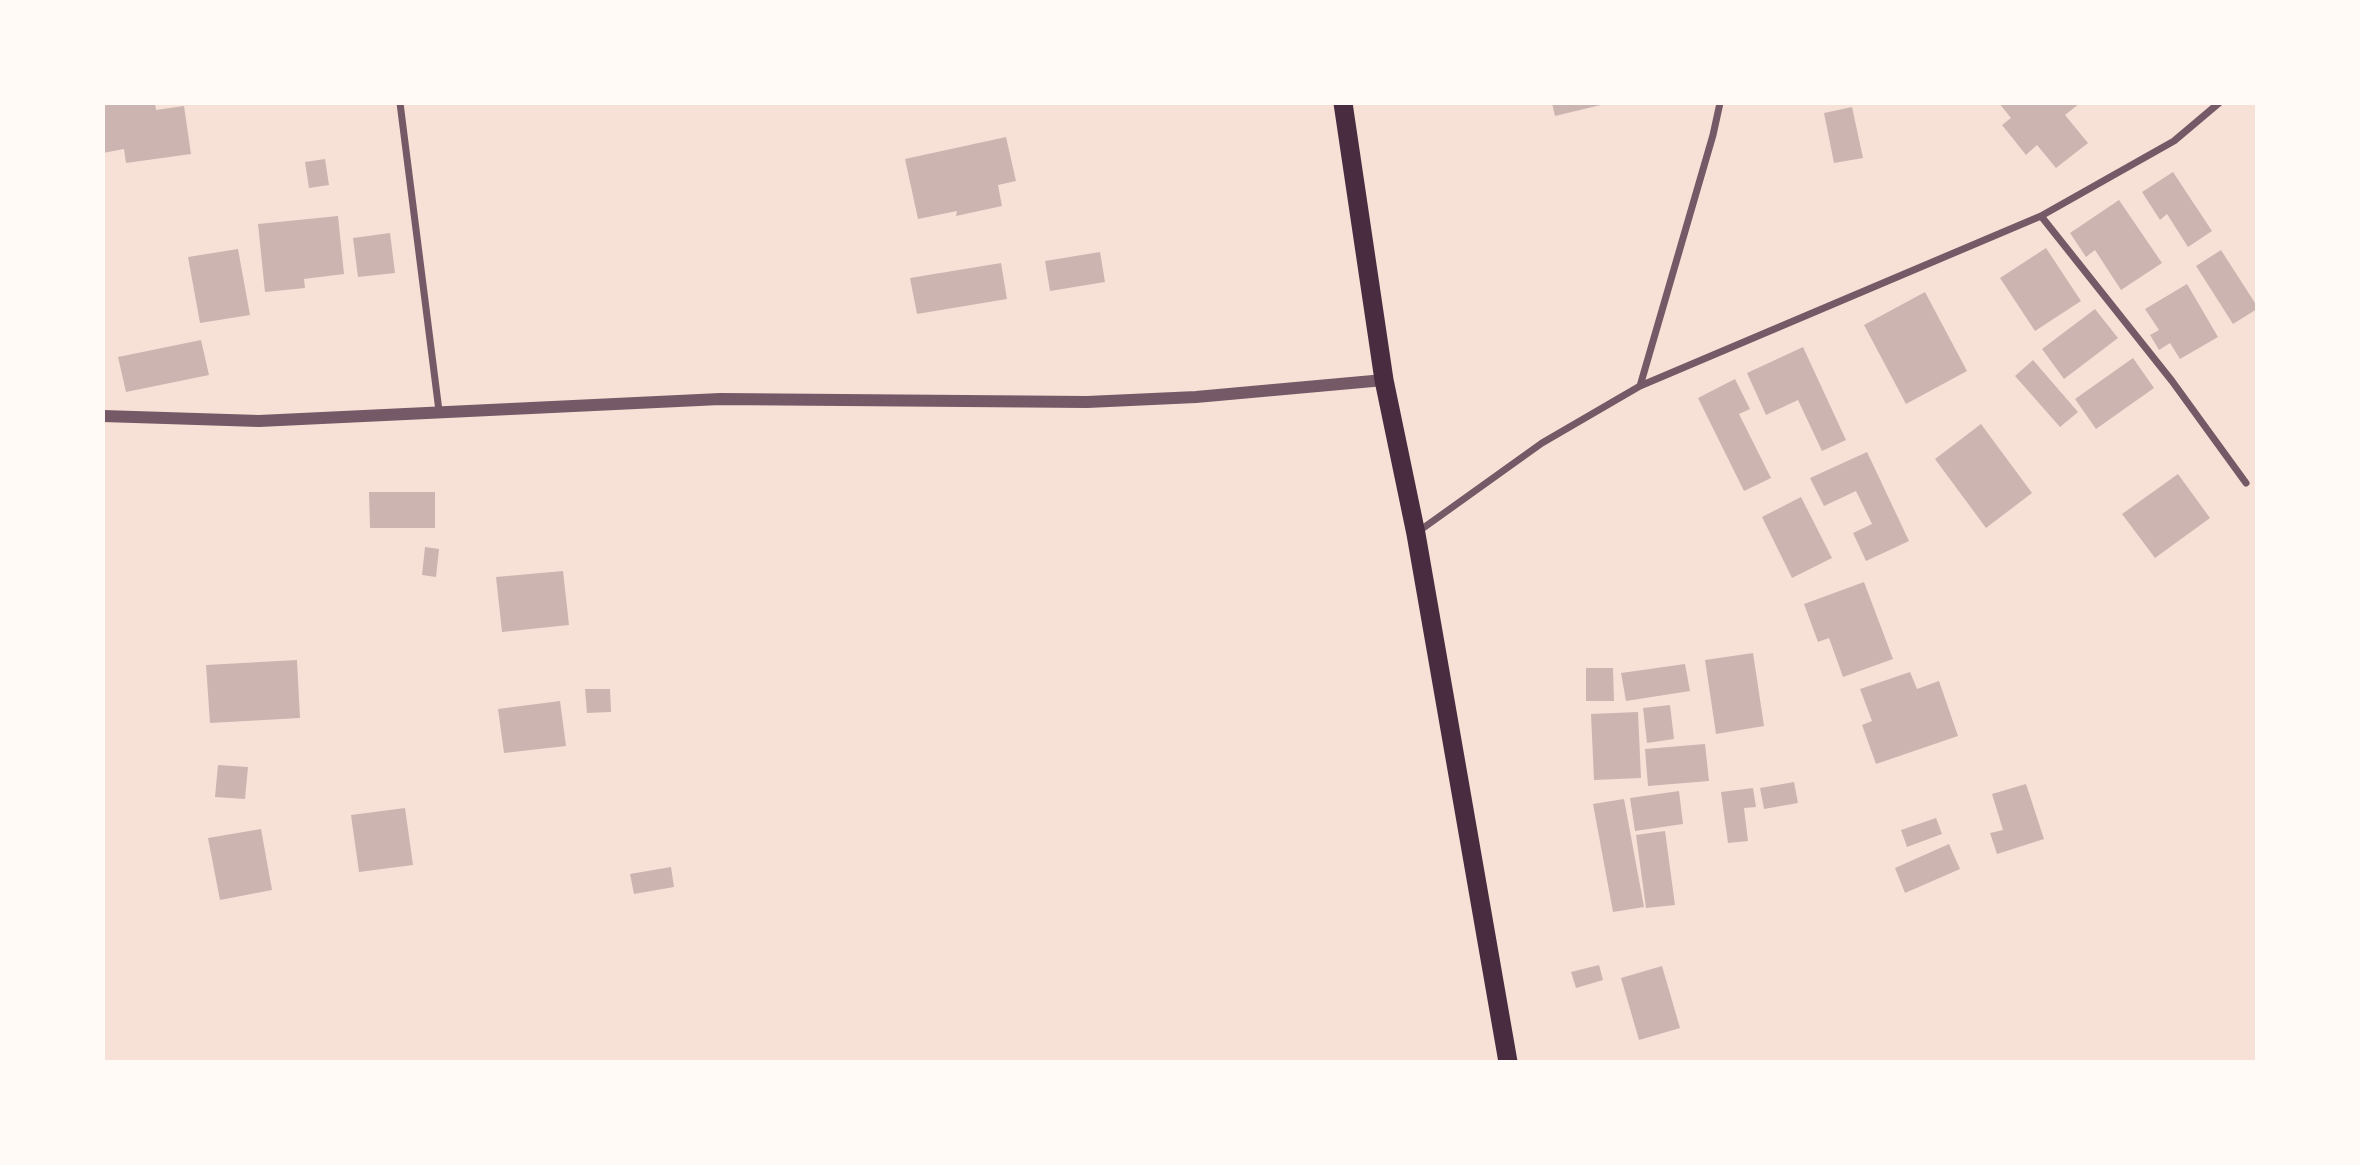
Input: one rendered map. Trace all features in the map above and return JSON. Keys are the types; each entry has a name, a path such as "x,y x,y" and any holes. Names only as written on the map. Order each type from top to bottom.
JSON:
{"highway":[{"path":"1343,103 1384,380 1416,534 1508,1062"}],"street":[{"path":"400,103 439,411"},
{"path":"1640,386 1720,103"},
{"path":"1416,534 1542,443 1640,386 2041,216 2174,141 2219,103"},
{"path":"2041,216 2172,381 2245,483"},
{"path":"103,416 259,422 720,399 1087,402 1196,397 1384,380"}],"building":[{"path":"103,103 155,103 156,110 184,106 191,154 126,163 124,149 103,153"},
{"path":"1552,103 1605,103 1605,104 1555,116"},
{"path":"1999,103 2080,103 2065,115 2088,143 2056,168 2037,145 2026,155 2002,125 2011,118"},
{"path":"1852,107 1863,158 1834,163 1824,113"},
{"path":"1006,137 1016,181 998,185 1002,206 956,216 957,211 918,219 905,159"},
{"path":"325,159 329,185 309,188 305,162"},
{"path":"2173,172 2212,231 2188,247 2167,214 2160,220 2142,192"},
{"path":"2119,200 2162,263 2121,290 2095,250 2086,257 2070,233"},
{"path":"338,216 344,274 304,279 305,288 265,292 258,224"},
{"path":"390,233 395,273 358,277 353,238"},
{"path":"2046,248 2081,301 2035,331 2000,278"},
{"path":"238,249 250,315 200,323 188,257"},
{"path":"2221,250 2257,306 2257,309 2233,324 2196,266"},
{"path":"1100,252 1105,282 1050,291 1045,261"},
{"path":"1001,263 1007,299 917,314 910,278"},
{"path":"2187,284 2218,337 2180,359 2170,343 2159,350 2150,335 2159,330 2145,309"},
{"path":"1925,292 1967,371 1906,404 1864,325"},
{"path":"2095,309 2118,338 2064,379 2042,349"},
{"path":"201,340 209,375 126,392 118,357"},
{"path":"1803,347 1846,440 1822,451 1798,400 1766,415 1747,373"},
{"path":"2133,358 2154,388 2096,429 2075,399"},
{"path":"2033,360 2078,412 2060,427 2015,376"},
{"path":"1735,379 1750,409 1739,414 1771,478 1744,491 1698,398"},
{"path":"1981,424 2032,493 1986,528 1935,459"},
{"path":"1867,452 1909,541 1866,561 1853,533 1872,524 1856,491 1824,506 1810,478"},
{"path":"2178,474 2210,518 2155,558 2122,514"},
{"path":"369,492 435,492 435,528 370,528"},
{"path":"1801,497 1832,558 1792,578 1762,517"},
{"path":"425,547 439,549 436,577 422,575"},
{"path":"563,571 569,625 502,632 496,577"},
{"path":"1864,582 1893,659 1843,677 1829,638 1818,642 1804,604"},
{"path":"1753,653 1764,726 1716,734 1705,660"},
{"path":"297,660 300,718 210,723 206,665"},
{"path":"1685,664 1690,691 1626,701 1621,673"},
{"path":"1586,668 1613,668 1614,701 1586,701"},
{"path":"1910,672 1917,689 1939,681 1958,736 1876,764 1862,725 1872,721 1860,689"},
{"path":"585,689 610,689 611,712 587,713"},
{"path":"560,701 566,746 504,753 498,709"},
{"path":"1670,705 1674,739 1647,743 1643,708"},
{"path":"1638,712 1641,778 1594,780 1591,714"},
{"path":"1705,744 1709,781 1648,786 1645,749"},
{"path":"218,765 248,767 245,799 215,797"},
{"path":"1794,782 1798,803 1764,809 1760,788"},
{"path":"2026,784 2044,839 1997,854 1990,833 2003,830 1992,794"},
{"path":"1753,788 1756,807 1744,808 1748,841 1728,843 1721,792"},
{"path":"1679,791 1683,824 1635,831 1630,798"},
{"path":"1624,799 1644,907 1613,912 1593,804"},
{"path":"405,808 413,865 359,872 351,815"},
{"path":"1936,818 1942,834 1907,847 1901,830"},
{"path":"261,829 272,890 220,900 208,838"},
{"path":"1665,831 1675,905 1646,908 1636,835"},
{"path":"1949,844 1960,869 1905,893 1895,868"},
{"path":"671,867 674,887 634,894 630,874"},
{"path":"1599,965 1603,980 1576,988 1571,972"},
{"path":"1662,966 1680,1028 1639,1040 1621,978"}]}
